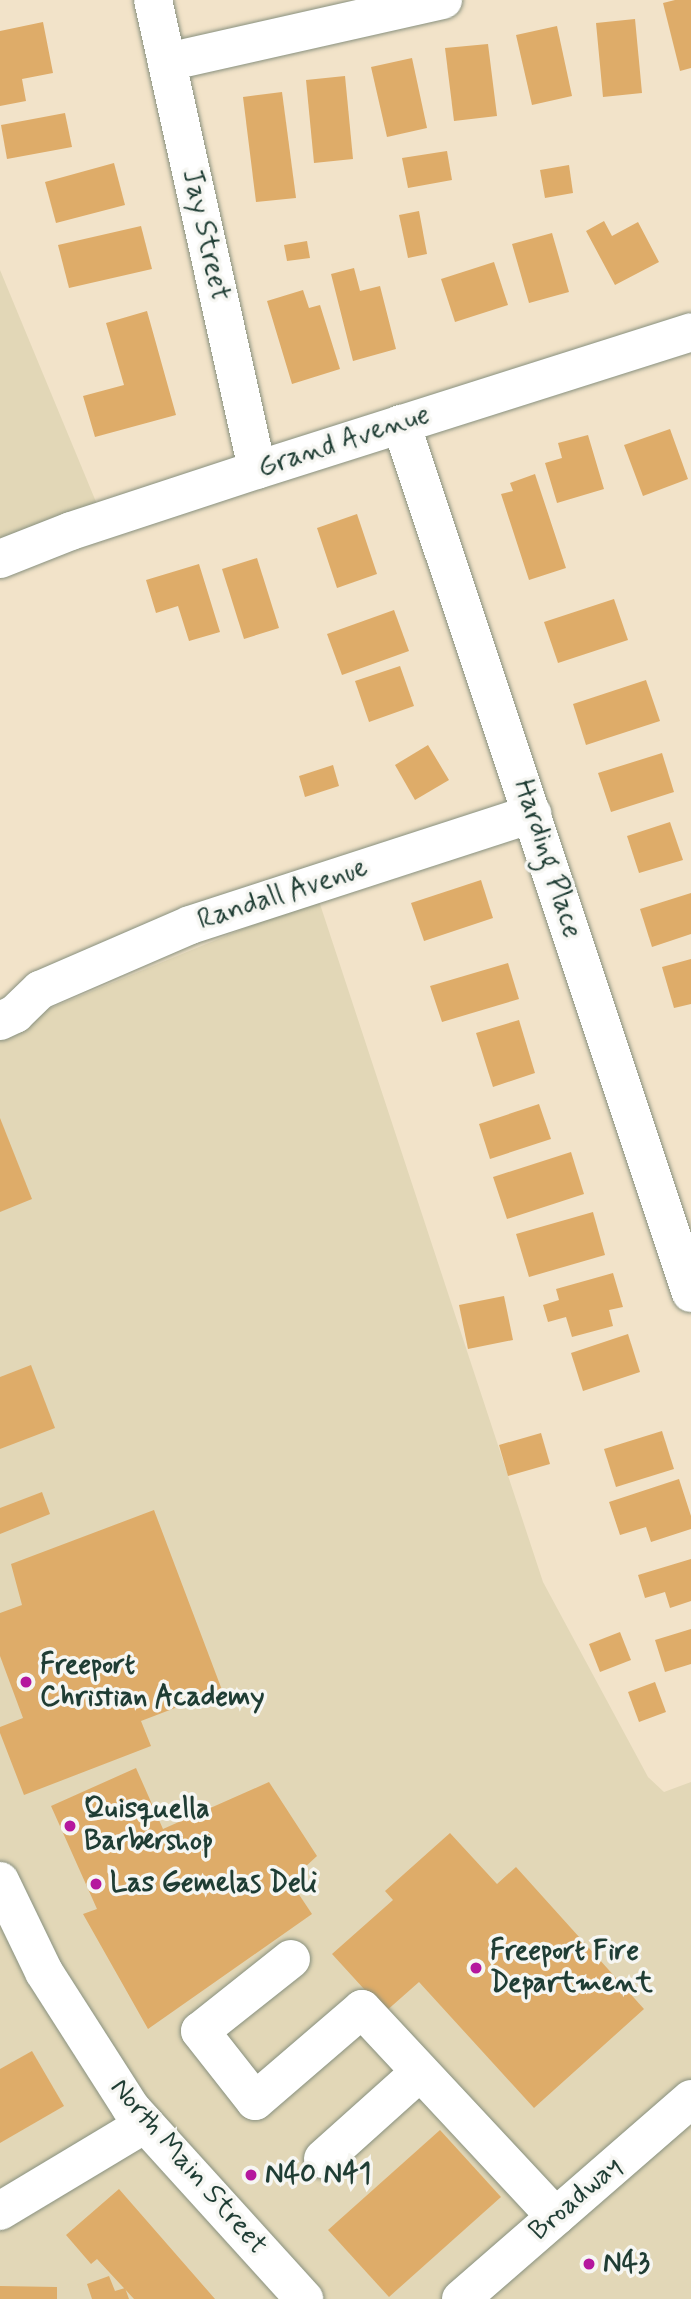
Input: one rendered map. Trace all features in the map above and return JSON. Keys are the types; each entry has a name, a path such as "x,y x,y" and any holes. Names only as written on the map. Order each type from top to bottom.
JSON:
{"street":[{"name":"Jay Street","path":"153,0 257,470"},
{"path":"167,62 443,0"},
{"name":"Grand Avenue","path":"0,559 71,531 691,332"},
{"name":"Harding Place","path":"401,424 691,1293"},
{"name":"Randall Avenue","path":"0,1021 15,1014 40,990 190,925 532,814"},
{"name":"Randall Avenue","path":"0,991 40,990"},
{"name":"North Main Street","path":"0,1881 44,1972 131,2108 304,2299"},
{"path":"291,1959 200,2031 255,2101 362,2009 556,2217"},
{"path":"323,2159 419,2073"},
{"name":"Broadway","path":"461,2299 691,2099"},
{"path":"0,2211 145,2124"}],"shaded area":[{"path":"0,270 106,526 0,567"},
{"path":"318,898 543,1582 648,1777 664,1792 691,1782 691,2299 0,2299 0,1029"}],"building":[{"path":"691,0 691,68 680,71 663,3"},
{"path":"635,19 642,93 603,97 596,23"},
{"path":"43,22 53,73 22,79 26,101 0,106 0,31"},
{"path":"557,26 572,96 532,105 516,35"},
{"path":"488,44 497,116 454,121 445,48"},
{"path":"412,58 427,128 387,137 371,67"},
{"path":"345,76 353,159 314,163 306,80"},
{"path":"282,92 296,198 256,202 243,97"},
{"path":"65,113 72,147 7,159 1,125"},
{"path":"447,151 452,180 408,188 402,158"},
{"path":"114,163 125,205 56,223 45,182"},
{"path":"569,165 573,193 545,198 540,170"},
{"path":"419,211 427,254 408,258 399,215"},
{"path":"604,221 612,236 638,222 659,262 615,285 586,231"},
{"path":"141,226 152,269 69,288 58,245"},
{"path":"552,233 569,292 529,303 512,244"},
{"path":"307,241 310,258 287,261 284,245"},
{"path":"494,262 508,305 455,322 441,279"},
{"path":"354,268 360,291 380,286 396,349 353,361 331,274"},
{"path":"303,290 309,308 320,305 340,369 292,384 267,301"},
{"path":"147,311 176,415 95,437 83,396 124,385 106,323"},
{"path":"670,429 688,479 643,496 624,445"},
{"path":"588,435 604,489 557,503 545,463 562,458 558,443"},
{"path":"535,474 566,568 529,580 501,494 513,491 510,483"},
{"path":"357,514 377,574 337,588 317,528"},
{"path":"257,558 279,628 244,639 222,569"},
{"path":"199,564 220,632 189,641 178,606 156,613 146,580"},
{"path":"614,599 628,640 558,663 544,622"},
{"path":"394,610 409,651 342,675 327,634"},
{"path":"400,666 414,706 369,722 355,681"},
{"path":"646,680 660,721 586,745 573,704"},
{"path":"428,745 449,780 415,800 395,765"},
{"path":"662,753 674,792 611,812 598,773"},
{"path":"333,765 339,786 305,797 299,776"},
{"path":"670,822 683,860 639,873 627,836"},
{"path":"481,880 493,918 424,941 411,903"},
{"path":"691,893 691,934 652,947 640,909"},
{"path":"691,959 691,1004 674,1008 662,967"},
{"path":"508,963 519,999 442,1022 430,986"},
{"path":"519,1020 535,1073 493,1087 476,1033"},
{"path":"539,1104 551,1139 490,1159 479,1124"},
{"path":"0,1118 32,1199 0,1212"},
{"path":"571,1152 584,1194 507,1219 493,1177"},
{"path":"593,1212 605,1255 529,1277 516,1234"},
{"path":"613,1273 623,1307 609,1310 613,1326 572,1337 566,1317 548,1322 543,1305 559,1300 556,1289"},
{"path":"504,1296 513,1340 468,1349 459,1305"},
{"path":"628,1334 640,1372 583,1391 571,1353"},
{"path":"31,1365 55,1428 0,1449 0,1377"},
{"path":"662,1431 674,1469 616,1487 604,1449"},
{"path":"541,1433 550,1464 508,1476 499,1445"},
{"path":"679,1479 691,1516 691,1529 651,1542 646,1527 620,1535 609,1502"},
{"path":"42,1492 50,1514 0,1534 0,1508"},
{"path":"154,1510 222,1690 141,1721 151,1746 24,1795 0,1733 0,1727 23,1718 0,1656 0,1613 22,1605 11,1564"},
{"path":"691,1559 691,1601 670,1608 665,1592 645,1598 638,1575"},
{"path":"691,1629 691,1664 665,1672 655,1640"},
{"path":"620,1632 631,1660 600,1672 589,1644"},
{"path":"655,1682 666,1712 639,1722 628,1692"},
{"path":"136,1768 163,1829 269,1782 317,1856 290,1881 312,1914 148,2029 83,1914 97,1909 51,1806"},
{"name":"Freeport Fire Department","path":"450,1833 497,1884 516,1867 644,2009 534,2108 419,1982 385,2012 332,1954 393,1900 385,1891"},
{"path":"32,2051 64,2106 0,2143 0,2069"},
{"path":"440,2130 501,2197 389,2297 328,2230"},
{"path":"119,2189 215,2299 134,2299 97,2259 91,2264 66,2235"},
{"path":"109,2276 115,2291 125,2288 129,2299 92,2299 87,2284"},
{"path":"0,2286 57,2287 57,2299 0,2299"}],"place":[{"name":"Freeport Christian Academy","path":"26,1682"},
{"name":"Quisquella Barbershop","path":"70,1826"},
{"name":"Las Gemelas Deli","path":"96,1884"},
{"name":"Freeport Fire Department","path":"476,1968"},
{"name":"N40 N41","path":"251,2175"},
{"name":"N43","path":"589,2264"}]}
